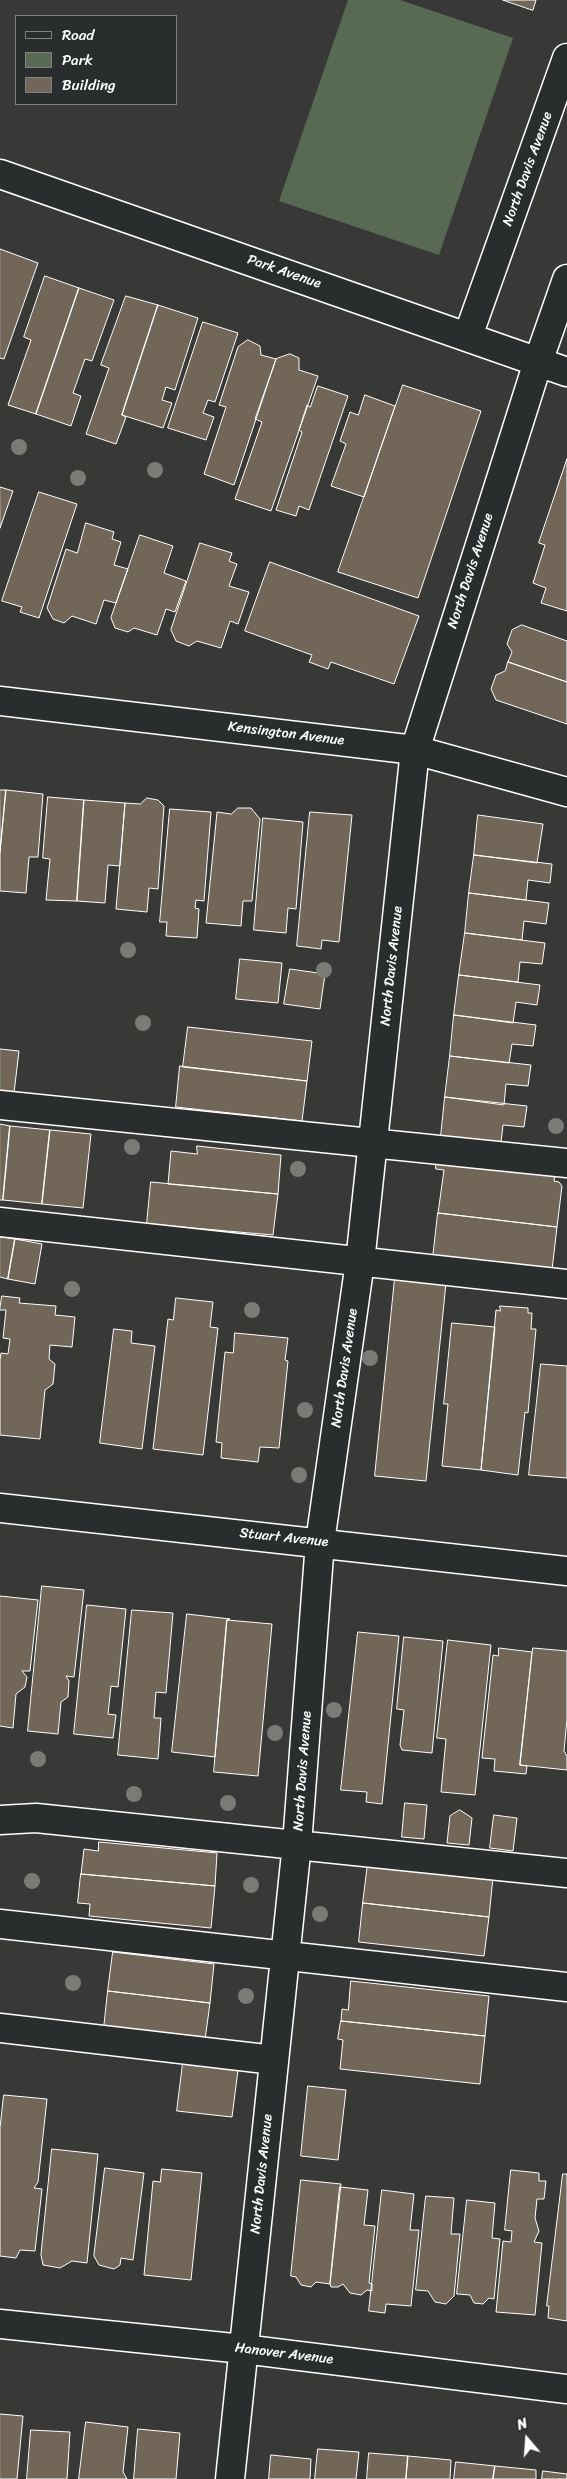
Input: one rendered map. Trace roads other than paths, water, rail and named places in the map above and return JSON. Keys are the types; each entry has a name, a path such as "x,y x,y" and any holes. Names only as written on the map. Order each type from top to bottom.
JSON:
{"street":[{"name":"North Davis Avenue","path":"468,336 567,58"},
{"name":"Park Avenue","path":"0,174 567,372"},
{"name":"North Davis Avenue","path":"230,2479 297,1844 320,1542 360,1262 414,750 538,362 567,280"},
{"name":"Kensington Avenue","path":"0,701 414,750 567,792"},
{"path":"0,1105 567,1163"},
{"path":"0,1222 567,1284"},
{"name":"Stuart Avenue","path":"0,1508 320,1542 567,1571"},
{"path":"0,1820 36,1818 567,1873"},
{"path":"0,1924 567,1986"},
{"path":"0,2028 274,2060"},
{"name":"Hanover Avenue","path":"0,2324 244,2349 567,2389"}]}
